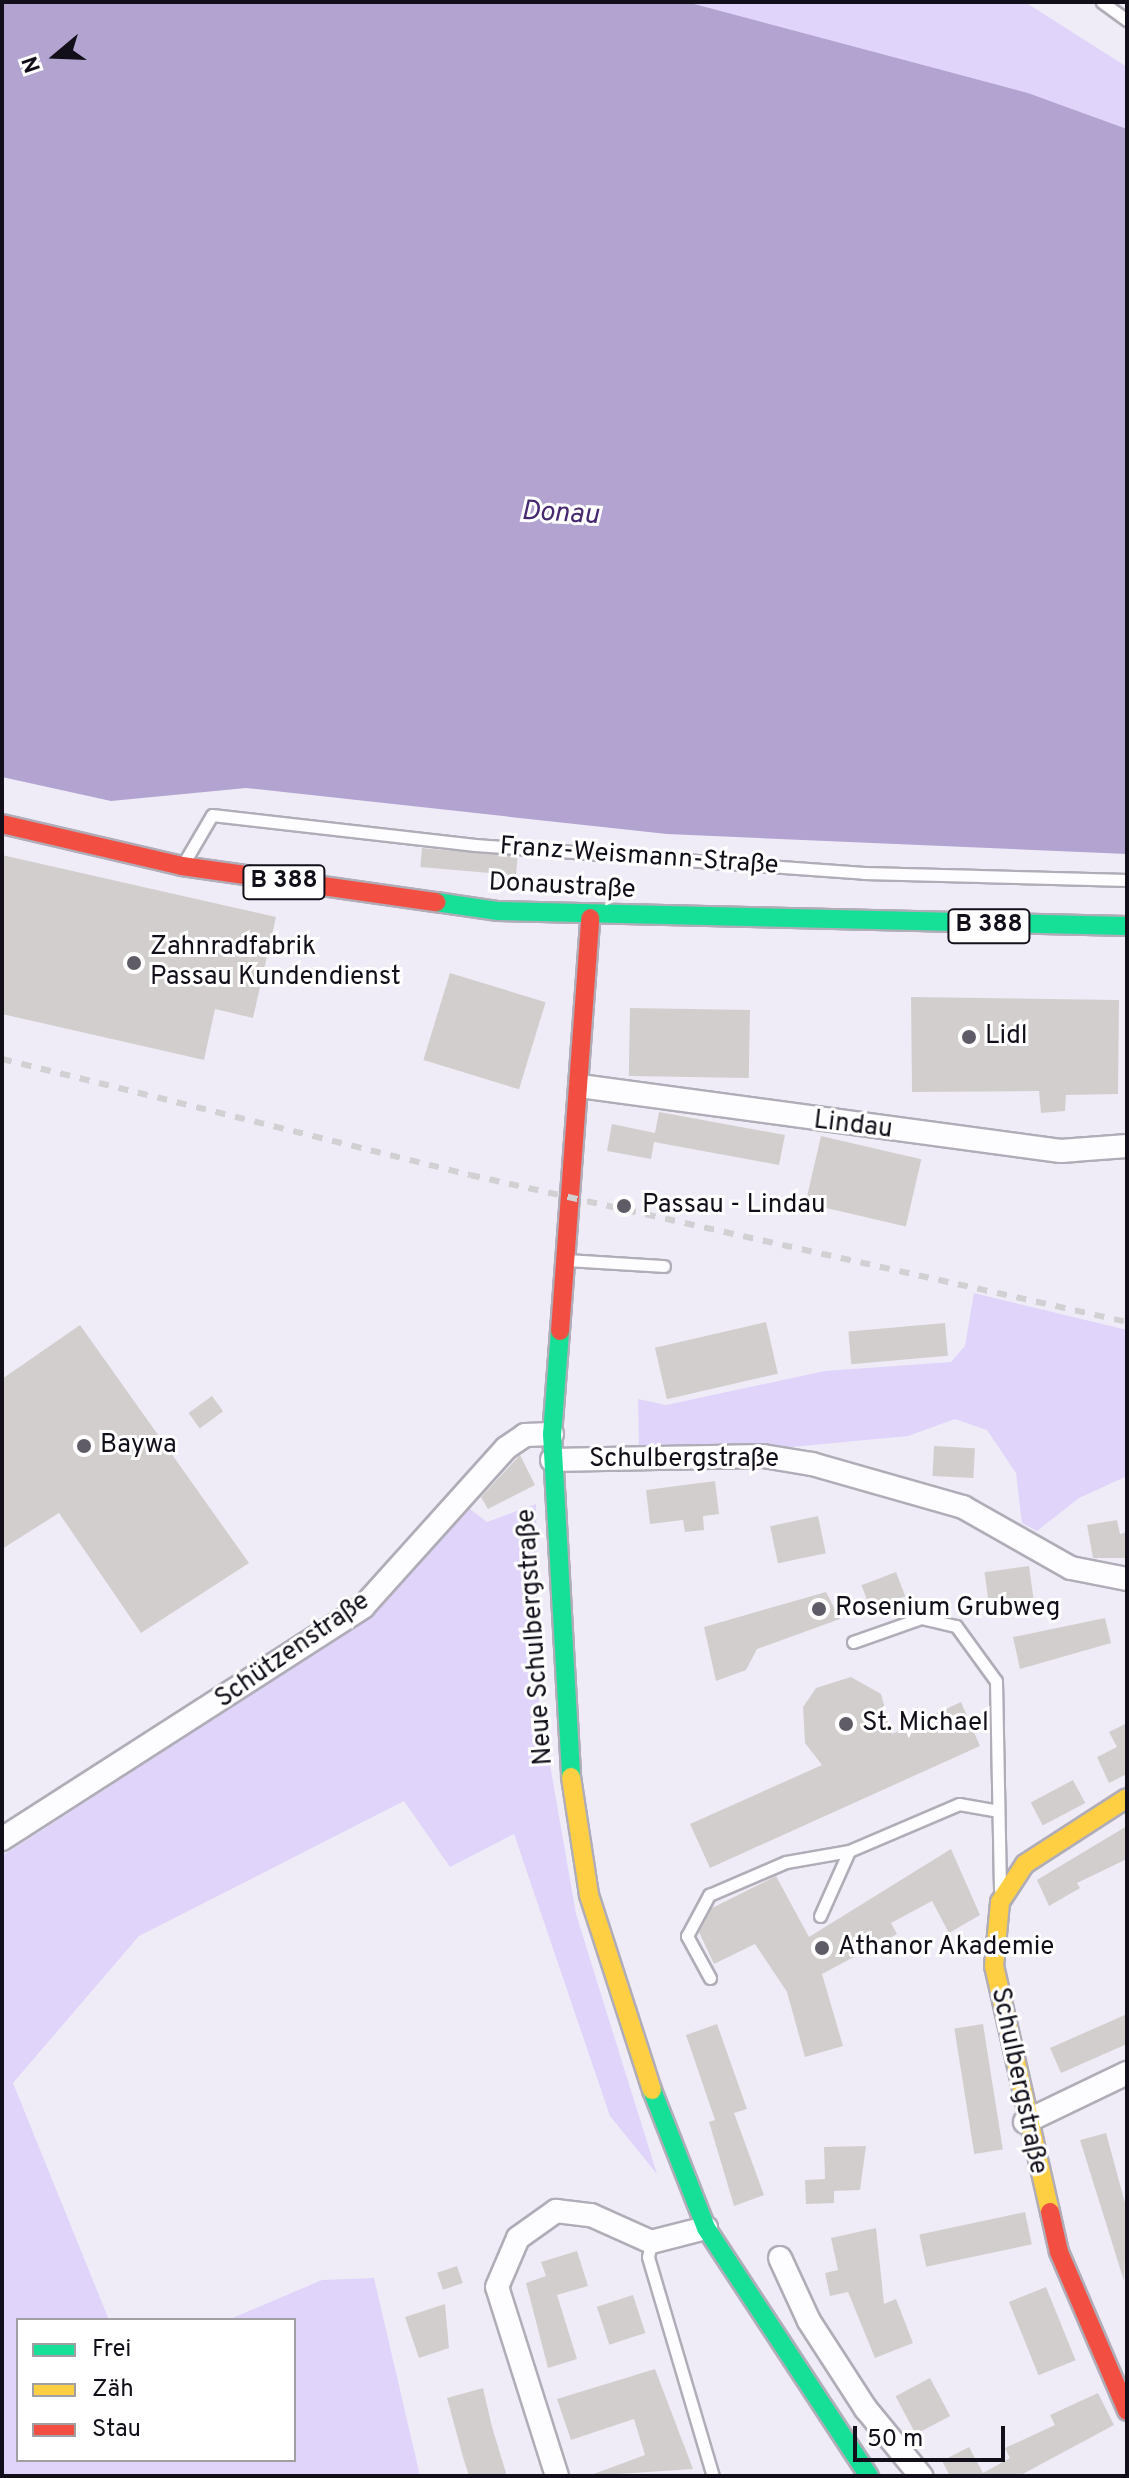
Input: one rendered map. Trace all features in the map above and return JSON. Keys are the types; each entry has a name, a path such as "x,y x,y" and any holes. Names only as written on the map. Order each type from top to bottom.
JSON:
{"street":[{"name":"Donaustraße","path":"2,824 182,866 590,918 1127,926"},
{"name":"Neue Schulbergstraße","path":"590,918 580,1086 562,1260 552,1434 563,1726 589,1895 620,2009 706,2228 798,2379 869,2476"},
{"name":"Lindau","path":"580,1086 1061,1151 1127,1146"},
{"name":"Schützenstraße","path":"2,1839 363,1607 506,1448 525,1435 552,1434"},
{"name":"Schulbergstraße","path":"552,1460 736,1456 812,1464 963,1507 1071,1568 1127,1579"},
{"name":"Schulbergstraße","path":"1127,1798 1025,1864 1000,1902 994,1966 1025,2122 1059,2252 1127,2411"},
{"path":"1025,2122 1127,2073"},
{"path":"557,2476 497,2287 518,2238 556,2211 591,2215 651,2242 706,2228"},
{"path":"780,2258 809,2321 866,2409 921,2476"}],"lane":[{"path":"1102,2 1127,20"},
{"name":"Franz-Weismann-Straße","path":"182,866 212,815 475,845 848,872 1127,880"},
{"path":"562,1260 664,1266"},
{"path":"853,1642 921,1618 956,1626 996,1681 1000,1902"},
{"path":"710,1978 687,1936 709,1895 786,1862 849,1851 959,1804 997,1811"},
{"path":"820,1916 849,1851"},
{"path":"651,2242 648,2257 713,2476"}],"shaded area":[{"path":"687,2 1025,2 1127,67 1127,129 1028,93"},
{"path":"974,1293 1127,1330 1127,1476 1079,1498 1037,1531 1022,1523 1016,1473 987,1430 955,1419 908,1436 792,1447 639,1447 638,1399 666,1405 825,1371 951,1362 965,1346"},
{"path":"462,1503 487,1522 536,1504 539,1701 576,1914 657,2174 610,2116 514,1834 450,1867 404,1801 139,1936 13,2083 108,2318 16,2318 16,2462 296,2462 296,2318 233,2318 322,2280 374,2278 420,2476 2,2476 2,1856 368,1619"}],"water":[{"name":"Donau","path":"2,2 687,2 1028,93 1127,129 1127,854 667,834 246,788 111,801 2,777"}],"building":[{"path":"422,848 518,856 516,875 420,867"},
{"name":"Zahnradfabrik Passau Kundendienst","path":"2,855 276,917 253,1018 215,1009 204,1060 2,1014"},
{"path":"450,973 546,1002 519,1089 423,1060"},
{"path":"911,997 1119,1000 1118,1094 1066,1095 1065,1111 1041,1113 1039,1091 912,1092"},
{"path":"630,1008 750,1010 749,1078 629,1076"},
{"path":"659,1112 785,1135 779,1165 654,1142 651,1159 607,1151 612,1124 655,1133"},
{"path":"821,1136 921,1159 906,1226 805,1203"},
{"path":"766,1322 778,1374 667,1399 655,1348"},
{"path":"945,1323 948,1356 851,1364 848,1331"},
{"name":"Baywa","path":"80,1325 249,1563 141,1633 59,1513 2,1549 2,1379"},
{"path":"212,1396 223,1411 200,1428 189,1413"},
{"path":"934,1446 975,1448 973,1478 932,1476"},
{"path":"520,1455 535,1485 488,1509 481,1497"},
{"path":"715,1481 719,1514 703,1516 704,1530 685,1532 683,1520 650,1524 646,1490"},
{"path":"818,1516 826,1553 778,1563 770,1526"},
{"path":"1117,1520 1120,1534 1127,1532 1127,1558 1093,1558 1087,1525"},
{"path":"1029,1566 1034,1601 989,1607 984,1572"},
{"path":"896,1572 905,1596 871,1610 861,1585"},
{"path":"826,1592 840,1619 757,1649 746,1670 716,1681 704,1627"},
{"path":"1105,1618 1111,1643 1020,1669 1013,1637"},
{"path":"851,1677 881,1694 892,1734 961,1702 980,1746 710,1868 690,1824 822,1765 805,1743 803,1707 816,1688"},
{"path":"1127,1723 1127,1774 1109,1783 1097,1757 1117,1747 1109,1732"},
{"path":"1073,1780 1085,1803 1043,1825 1031,1803"},
{"path":"1127,1826 1127,1859 1077,1883 1080,1888 1049,1906 1037,1880"},
{"name":"Athanor Akademie","path":"951,1849 980,1915 949,1933 932,1901 891,1923 897,1934 822,1974 843,2046 805,2057 787,1992 755,1944 714,1964 699,1932 712,1908 776,1876 809,1937"},
{"path":"1127,2014 1127,2044 1061,2073 1050,2048"},
{"path":"717,2024 747,2109 734,2113 764,2195 734,2206 709,2122 715,2120 686,2035"},
{"path":"983,2024 1003,2149 974,2154 954,2029"},
{"path":"1106,2133 1127,2210 1124,2281 1080,2140"},
{"path":"866,2146 860,2190 834,2191 834,2203 806,2204 805,2180 825,2179 824,2147"},
{"path":"1025,2212 1032,2244 926,2267 919,2234"},
{"path":"876,2228 884,2304 896,2299 913,2343 875,2358 848,2292 830,2296 825,2273 838,2270 831,2238"},
{"path":"577,2251 588,2286 557,2295 577,2359 548,2368 526,2283 546,2276 541,2262"},
{"path":"457,2266 463,2283 443,2290 437,2273"},
{"path":"1046,2287 1076,2360 1039,2375 1009,2302"},
{"path":"633,2295 645,2333 609,2345 597,2307"},
{"path":"445,2304 449,2348 419,2358 405,2317"},
{"path":"655,2369 693,2469 588,2476 645,2455 634,2419 571,2440 557,2399"},
{"path":"930,2378 950,2416 916,2434 896,2396"},
{"path":"483,2388 507,2476 469,2476 463,2457 447,2398"},
{"path":"1098,2393 1114,2425 1019,2476 950,2476 942,2461 969,2447 983,2473 1010,2458 1005,2448 1055,2425 1050,2415"}],"railway":[{"path":"2,1059 470,1175 1127,1322"}],"traffic: fast":[{"path":"436,902 498,911 1127,926"},
{"path":"560,1331 552,1434 571,1777"},
{"path":"652,2090 706,2228 869,2476"}],"traffic: slow":[{"path":"571,1777 589,1895 652,2090"},
{"path":"1050,2212 994,1966 1000,1902 1025,1864 1127,1798"}],"traffic: jam":[{"path":"2,824 182,866 436,902"},
{"path":"560,1331 590,918"},
{"path":"1050,2212 1059,2252 1127,2411"}],"place":[{"name":"Zahnradfabrik Passau Kundendienst","path":"134,963"},
{"name":"Lidl","path":"969,1037"},
{"name":"Passau - Lindau","path":"624,1206"},
{"name":"Baywa","path":"84,1446"},
{"name":"Rosenium Grubweg","path":"819,1609"},
{"name":"St. Michael","path":"846,1724"},
{"name":"Athanor Akademie","path":"822,1948"}]}
